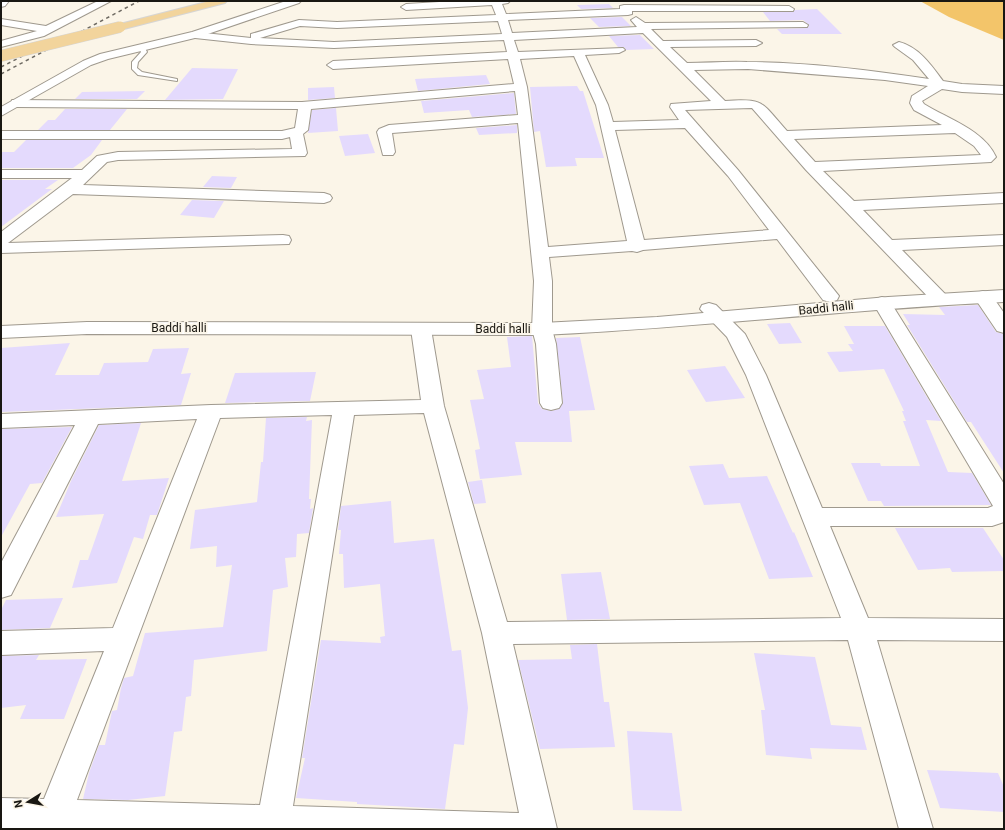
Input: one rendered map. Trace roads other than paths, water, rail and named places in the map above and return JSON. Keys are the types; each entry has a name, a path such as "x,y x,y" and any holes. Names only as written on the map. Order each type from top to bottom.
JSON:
{"highway":[{"path":"1,48 194,1"},
{"path":"1,56 222,1"}],"street":[{"path":"1,4 4,1"},
{"path":"1,44 35,36 46,29 106,1"},
{"path":"1,112 86,63 104,56 195,35 296,1"},
{"path":"496,1 508,36 521,87 543,281 542,324 546,344 551,403"},
{"path":"406,7 505,1"},
{"path":"781,1 811,35"},
{"path":"240,40 299,23 337,25 501,17 623,7 789,9"},
{"path":"623,7 721,104"},
{"path":"1,22 46,29"},
{"path":"195,35 240,40 334,45 643,28 803,26"},
{"path":"660,44 756,43"},
{"path":"899,45 910,50 927,66 939,85"},
{"path":"333,66 619,50"},
{"path":"578,52 602,105 637,247"},
{"path":"683,67 790,67 885,76 962,88 1004,90"},
{"path":"681,106 700,84"},
{"path":"811,167 988,158 989,152 976,139 932,116 916,103 916,99 939,85"},
{"path":"17,103 302,106 521,87"},
{"path":"830,296 733,173 689,124 676,107 755,103 811,167 852,206 937,295"},
{"path":"1,135 282,135 296,133 301,130 305,107 302,106"},
{"path":"388,152 384,132 389,129 525,118"},
{"path":"608,126 689,124"},
{"path":"784,135 958,129"},
{"path":"1,240 70,189 102,160 118,156 300,153 296,133"},
{"path":"1,174 87,174"},
{"path":"70,189 324,198"},
{"path":"852,206 1004,198"},
{"path":"540,253 637,247 782,234"},
{"path":"1,248 283,240"},
{"path":"890,246 1004,240"},
{"path":"714,314 830,296 937,295 1004,287"},
{"name":"Baddi halli","path":"1,332 87,328 421,329 542,324 610,327 714,314 882,303 937,295 983,297 1004,296"},
{"path":"983,297 1004,327"},
{"path":"882,303 1004,504"},
{"path":"714,314 735,334 756,375 859,629 916,829"},
{"path":"1,320 119,316 392,319 542,324"},
{"path":"421,329 433,406 496,633 540,829"},
{"path":"1,421 210,412 433,406"},
{"path":"274,822 344,408"},
{"path":"51,823 210,412"},
{"path":"1,588 90,417"},
{"path":"814,517 992,517 1002,512 1004,508"},
{"path":"496,633 859,629 1004,630"},
{"path":"1,643 123,639"},
{"path":"1,814 51,823 274,822 523,829"}],"lane":[{"path":"142,47 144,52 135,62 134,68 140,74 175,80"}],"railway":[{"path":"1,74 139,1"},
{"path":"1,67 50,42"}]}
